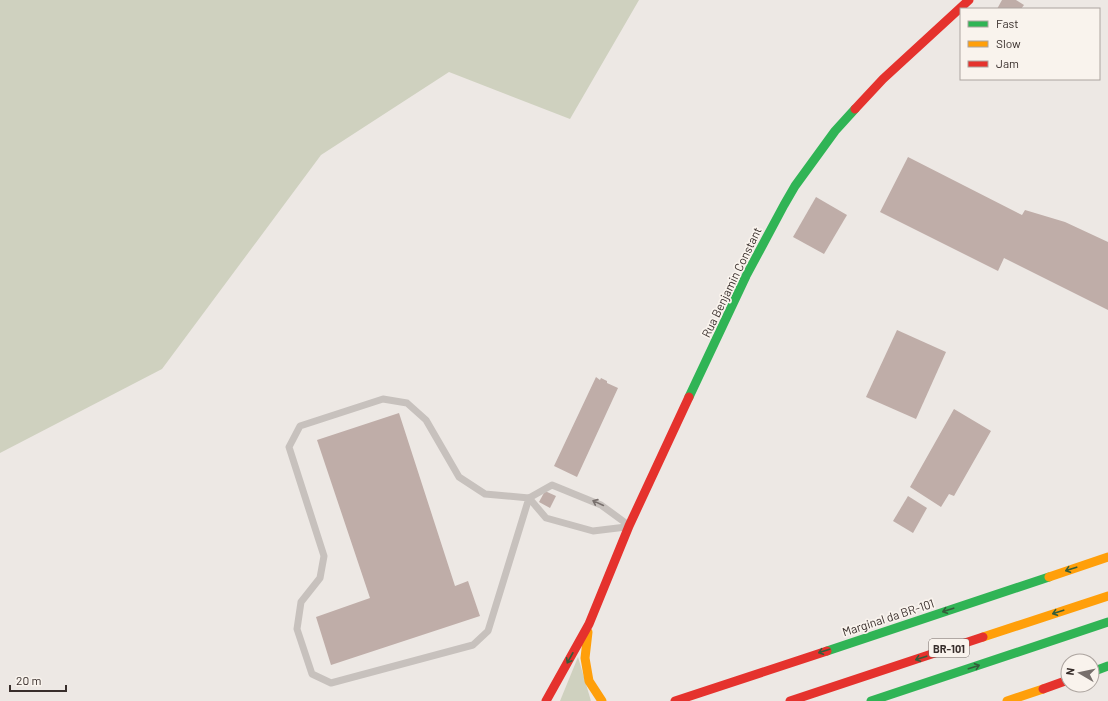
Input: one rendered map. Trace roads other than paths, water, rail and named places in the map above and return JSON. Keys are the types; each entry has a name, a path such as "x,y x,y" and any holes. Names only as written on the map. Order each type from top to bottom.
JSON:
{"main road":[{"name":"Rua Benjamin Constant","path":"960,8 969,0"},
{"name":"Rua Benjamin Constant","path":"546,701 589,624 629,526 746,276 795,186 832,136 856,108 883,80 960,8"},
{"name":"Marginal da BR-101","path":"676,701 1108,557"},
{"name":"BR-101","path":"790,701 1108,596"},
{"name":"BR-101","path":"871,701 1108,622"},
{"name":"Rua Benjamin Constant","path":"589,624 585,658 589,681 602,701"},
{"path":"1007,701 1060,683"}],"lane":[{"path":"529,498 488,631 473,646 331,683 312,674 296,629 301,602 320,578 324,556 289,447 300,426 383,399 407,403 426,420 459,477 485,494 529,498 552,485 601,504 629,526"},
{"path":"529,498 546,518 593,530 629,526"}]}
